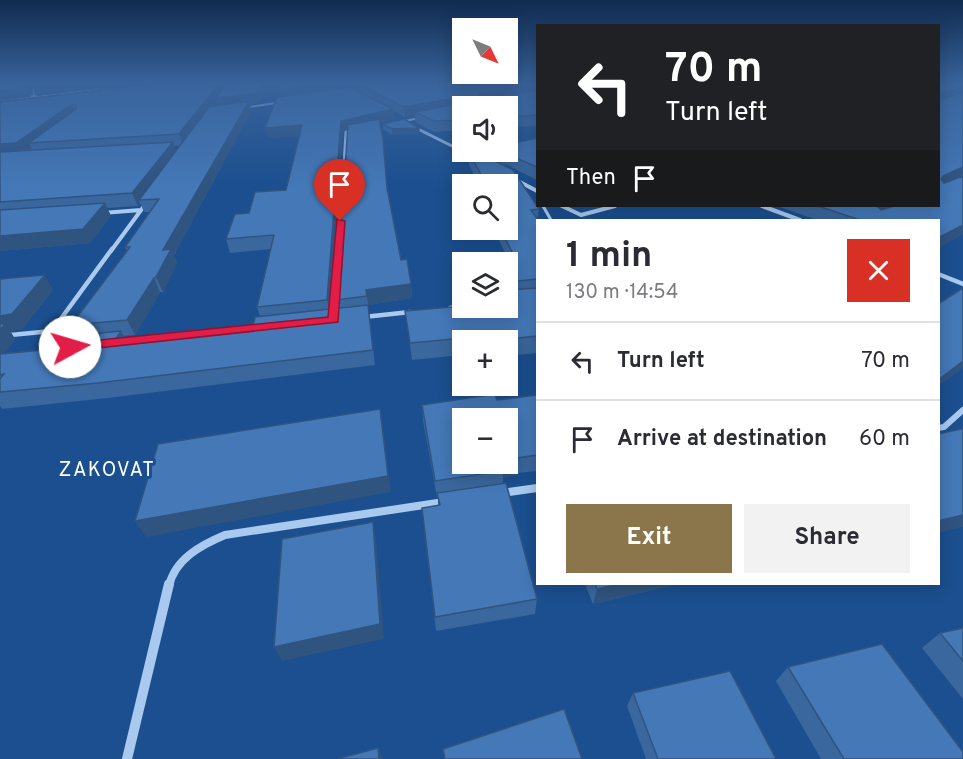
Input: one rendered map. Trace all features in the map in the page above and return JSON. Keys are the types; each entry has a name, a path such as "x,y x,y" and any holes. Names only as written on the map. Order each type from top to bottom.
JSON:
{"street":[{"path":"391,123 423,117"},
{"path":"402,121 452,146"},
{"path":"334,320 346,132 357,130"},
{"path":"518,181 536,192"},
{"path":"0,336 52,331 154,193"},
{"path":"564,207 581,215 611,207"},
{"path":"765,207 797,219"},
{"path":"94,214 141,210"},
{"path":"940,275 963,284"},
{"path":"439,309 452,307"},
{"path":"357,317 416,311"},
{"path":"323,321 346,319"},
{"path":"116,342 265,327"},
{"path":"52,331 70,347"},
{"path":"940,428 944,427 963,410"},
{"path":"491,495 536,488"},
{"path":"127,759 170,580 183,559 201,544 225,535 456,500"}],"building":[{"path":"0,117 53,117 16,143 0,144"},
{"path":"64,117 192,117 179,134 29,143"},
{"path":"201,117 240,117 163,250 171,249 156,277 127,320 71,325 130,247 125,247 159,199 139,200"},
{"path":"269,117 357,117 341,121 327,300 257,307 274,235 226,239 235,214 249,213 255,192 286,190 302,125 265,128"},
{"path":"426,117 452,117 452,120 434,121"},
{"path":"940,117 963,117 963,167 941,179 944,183 963,176 963,225 940,237 940,219 857,219 821,207 878,207 881,210 891,207 940,207"},
{"path":"379,119 387,188 401,260 407,259 411,284 366,290 367,296 336,300 348,125"},
{"path":"404,119 419,128 392,129 383,124"},
{"path":"536,138 536,167 518,159 518,142"},
{"path":"173,142 132,193 0,202 0,152"},
{"path":"474,162 497,162 513,170 516,174 481,174"},
{"path":"518,178 539,209 531,210 537,219 536,279 518,281 518,252 512,252 506,240 518,240"},
{"path":"105,203 83,229 0,236 0,210"},
{"path":"45,275 12,314 0,316 0,279"},
{"path":"536,288 536,336 518,338 518,330 452,330 452,339 410,343 405,311 452,307 452,318 518,318 518,289"},
{"path":"963,288 963,361 940,378 940,303"},
{"path":"368,305 373,350 98,383 0,392 0,379 4,374 0,375 0,354 54,349 63,337 121,331 111,346 252,331 255,317"},
{"path":"536,395 536,455 518,458 518,408 452,408 452,474 483,474 435,481 422,405 482,396 496,396 497,400"},
{"path":"380,409 388,476 135,521 158,444"},
{"path":"963,429 963,515 940,521 940,434"},
{"path":"506,483 537,599 435,617 422,508 440,505 437,493"},
{"path":"373,522 380,624 274,647 282,539"},
{"path":"595,585 615,585 597,589"},
{"path":"963,628 963,661 940,633"},
{"path":"882,644 963,752 963,759 844,759 788,667"},
{"path":"730,671 776,759 658,759 633,693"},
{"path":"564,709 582,759 445,759 443,749"},
{"path":"378,748 379,759 337,759"}],"district":[{"name":"ZAKOVAT","path":"107,469"}],"route":[{"path":"70,347 334,320 340,221"}]}
